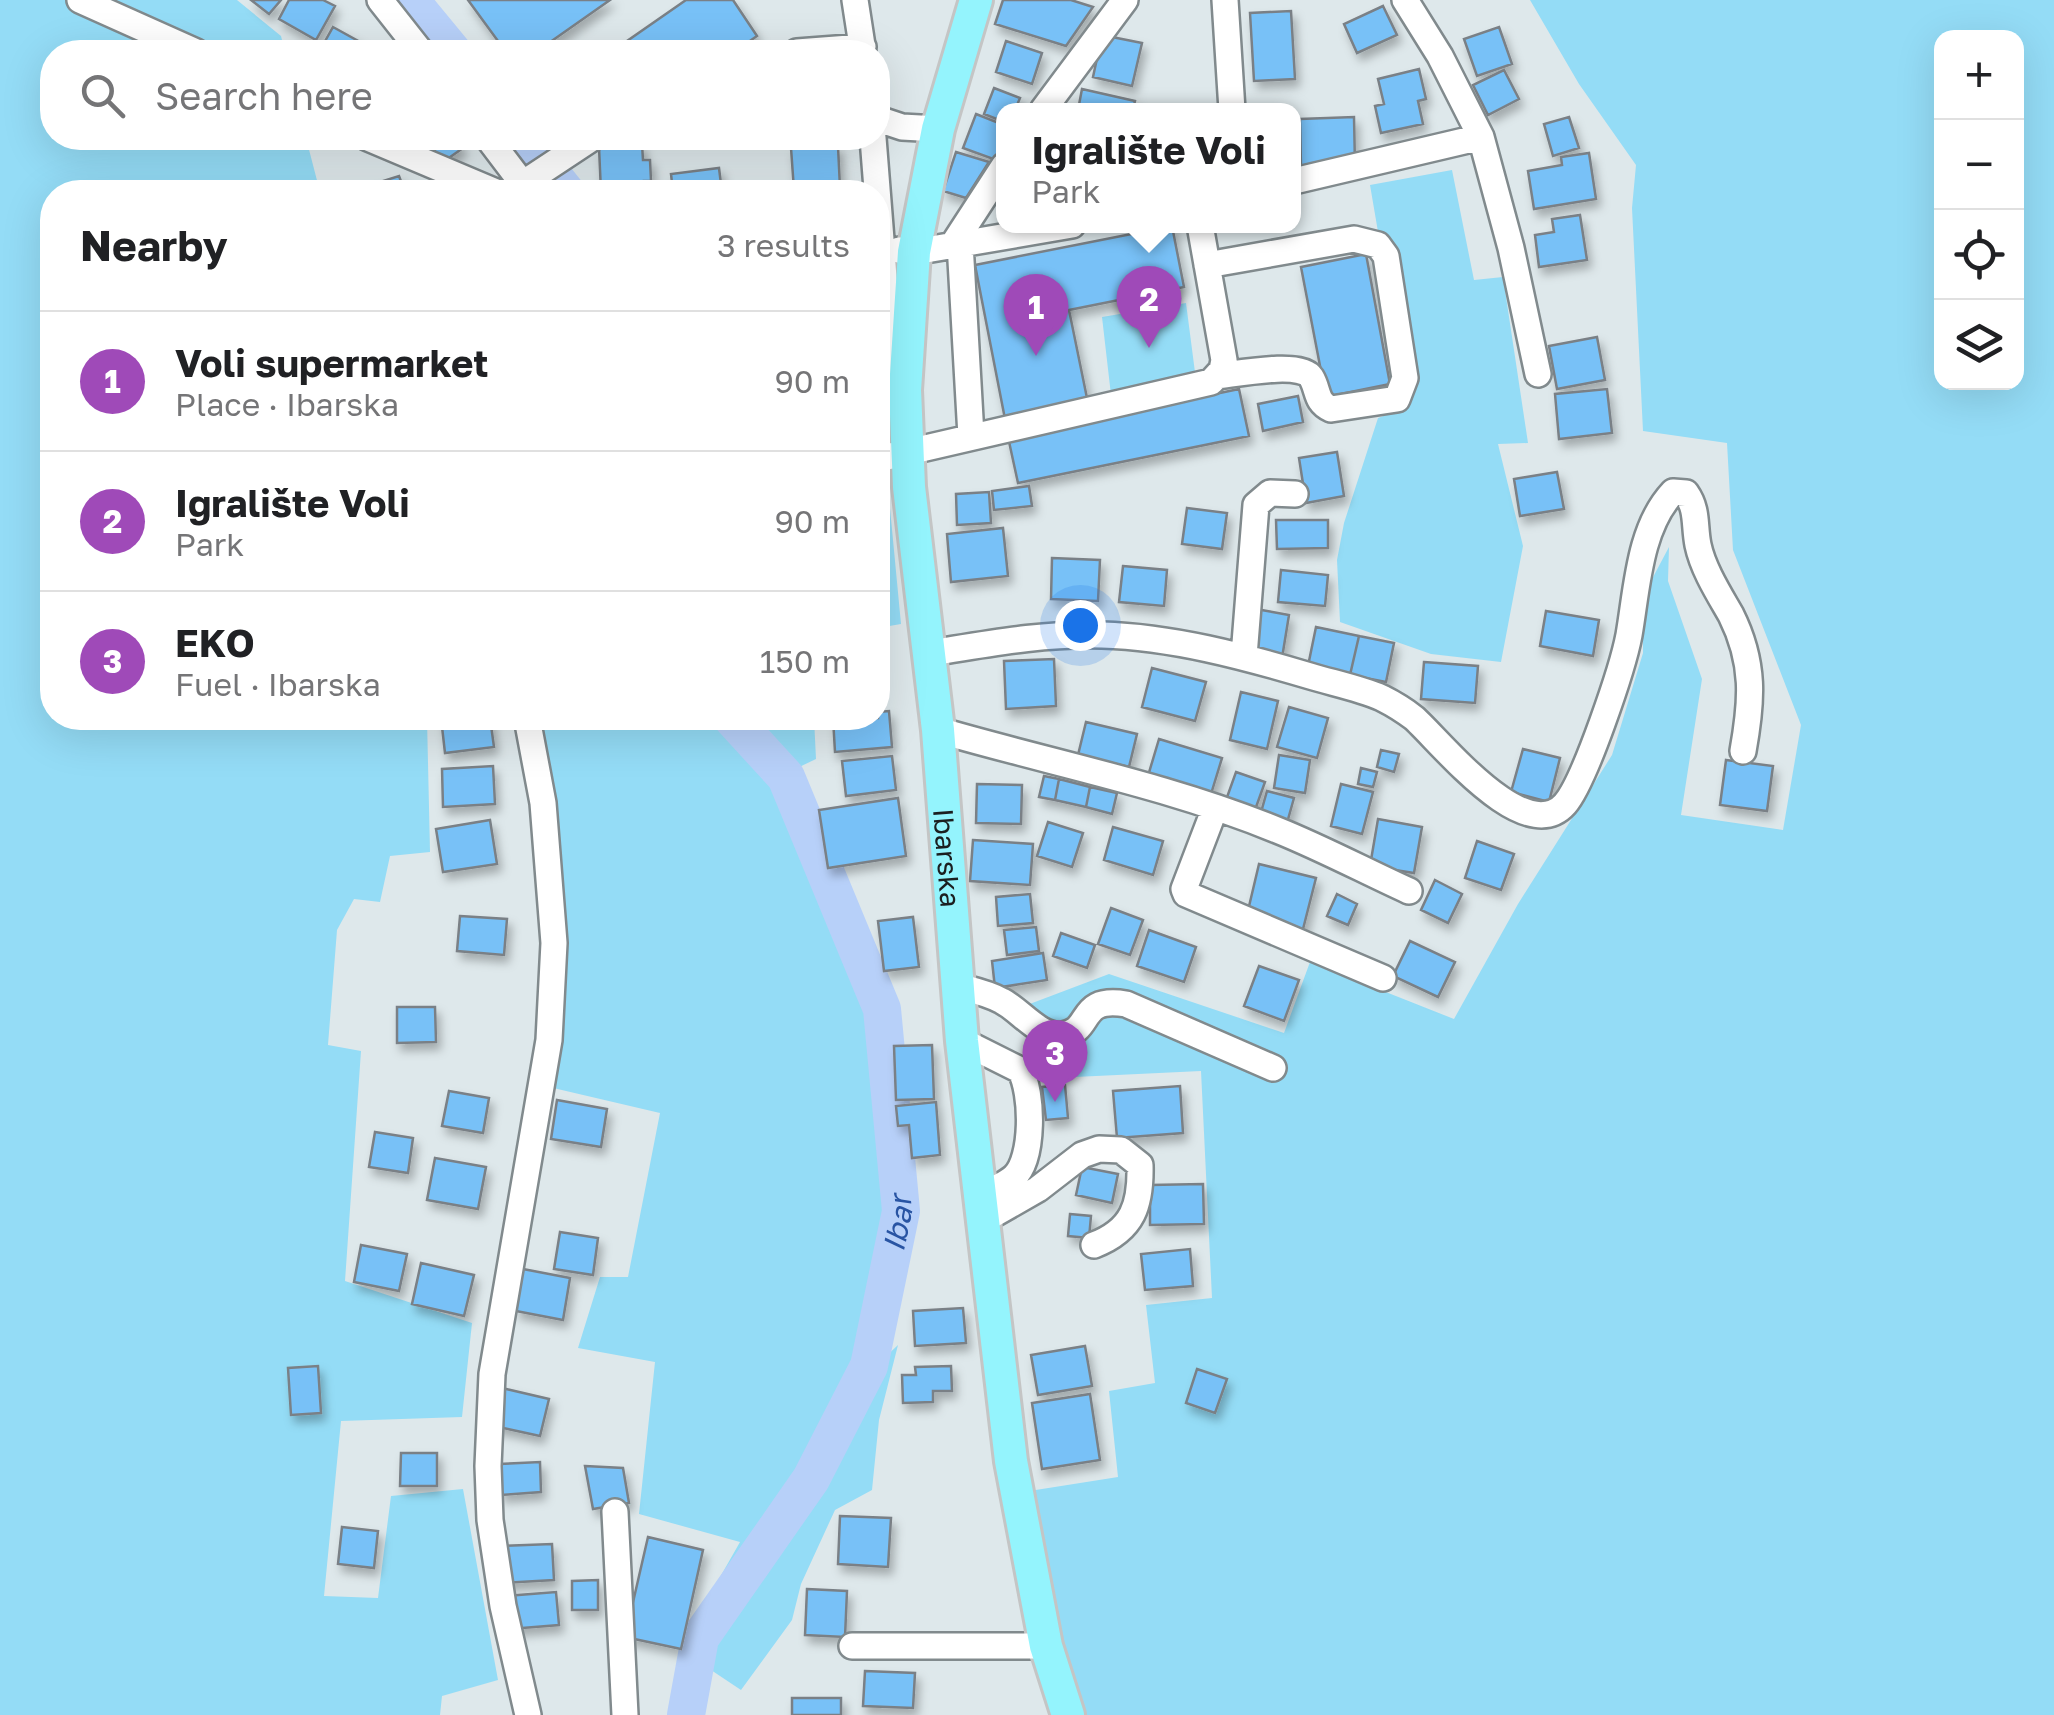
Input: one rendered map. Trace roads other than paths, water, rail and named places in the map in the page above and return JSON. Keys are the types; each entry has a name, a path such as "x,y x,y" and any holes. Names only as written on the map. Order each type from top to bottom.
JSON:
{"main road":[{"name":"Ibarska","path":"975,1 898,250 905,390 892,454 930,653 962,1041 1011,1461 1046,1646 1068,1715"}],"street":[{"path":"80,0 169,40"},
{"path":"380,0 412,40"},
{"path":"855,0 861,40"},
{"path":"1048,103 1125,0"},
{"path":"1225,0 1232,103"},
{"path":"1405,0 1440,56 1481,138 1511,248 1538,374"},
{"path":"890,123 938,129"},
{"path":"1301,179 1481,138"},
{"path":"396,150 468,180"},
{"path":"499,150 528,180"},
{"path":"535,180 575,150"},
{"path":"877,150 883,180"},
{"path":"970,436 956,245 996,179"},
{"path":"890,213 898,250 1029,233"},
{"path":"1201,233 1224,360 1218,376"},
{"path":"892,454 1210,382 1218,376 1304,371 1310,375 1319,401 1331,410 1397,398 1405,378 1386,256 1378,246 1354,239 1207,265"},
{"path":"1244,656 1256,505 1270,492 1296,494"},
{"path":"930,653 1052,636 1104,634 1244,656 1383,698 1412,717 1473,780 1508,802 1536,813 1552,814 1566,803 1572,791 1623,665 1635,587 1662,504 1672,492 1686,493 1694,504 1698,546 1735,624 1749,668 1752,702 1743,751"},
{"path":"528,1715 503,1606 490,1520 488,1466 492,1374 549,1040 554,943 543,802 529,730"},
{"path":"938,730 1010,751 1076,764 1215,808 1278,830 1409,891"},
{"path":"1215,808 1184,889 1186,894 1383,978"},
{"path":"957,986 1004,1002 1055,1035 1066,1035 1079,1027 1095,1005 1106,1001 1126,1004 1273,1068"},
{"path":"962,1041 1020,1070 1028,1097 1029,1148 1016,1176 981,1209"},
{"path":"981,1209 1038,1189 1082,1154 1098,1149 1121,1150 1140,1166 1140,1190 1132,1215 1114,1237 1094,1245"},
{"path":"615,1512 625,1715"},
{"path":"852,1646 1046,1646"}],"waterway":[{"name":"Ibar","path":"410,0 443,40"},
{"name":"Ibar","path":"533,150 556,180"},
{"name":"Ibar","path":"686,1715 700,1638 811,1479 869,1366 901,1211 882,1009 786,777 743,730"}],"place":[{"name":"Igralište Voli","path":"1149,348"},
{"name":"Voli supermarket","path":"1036,356"},
{"name":"EKO","path":"1055,1102"}]}
